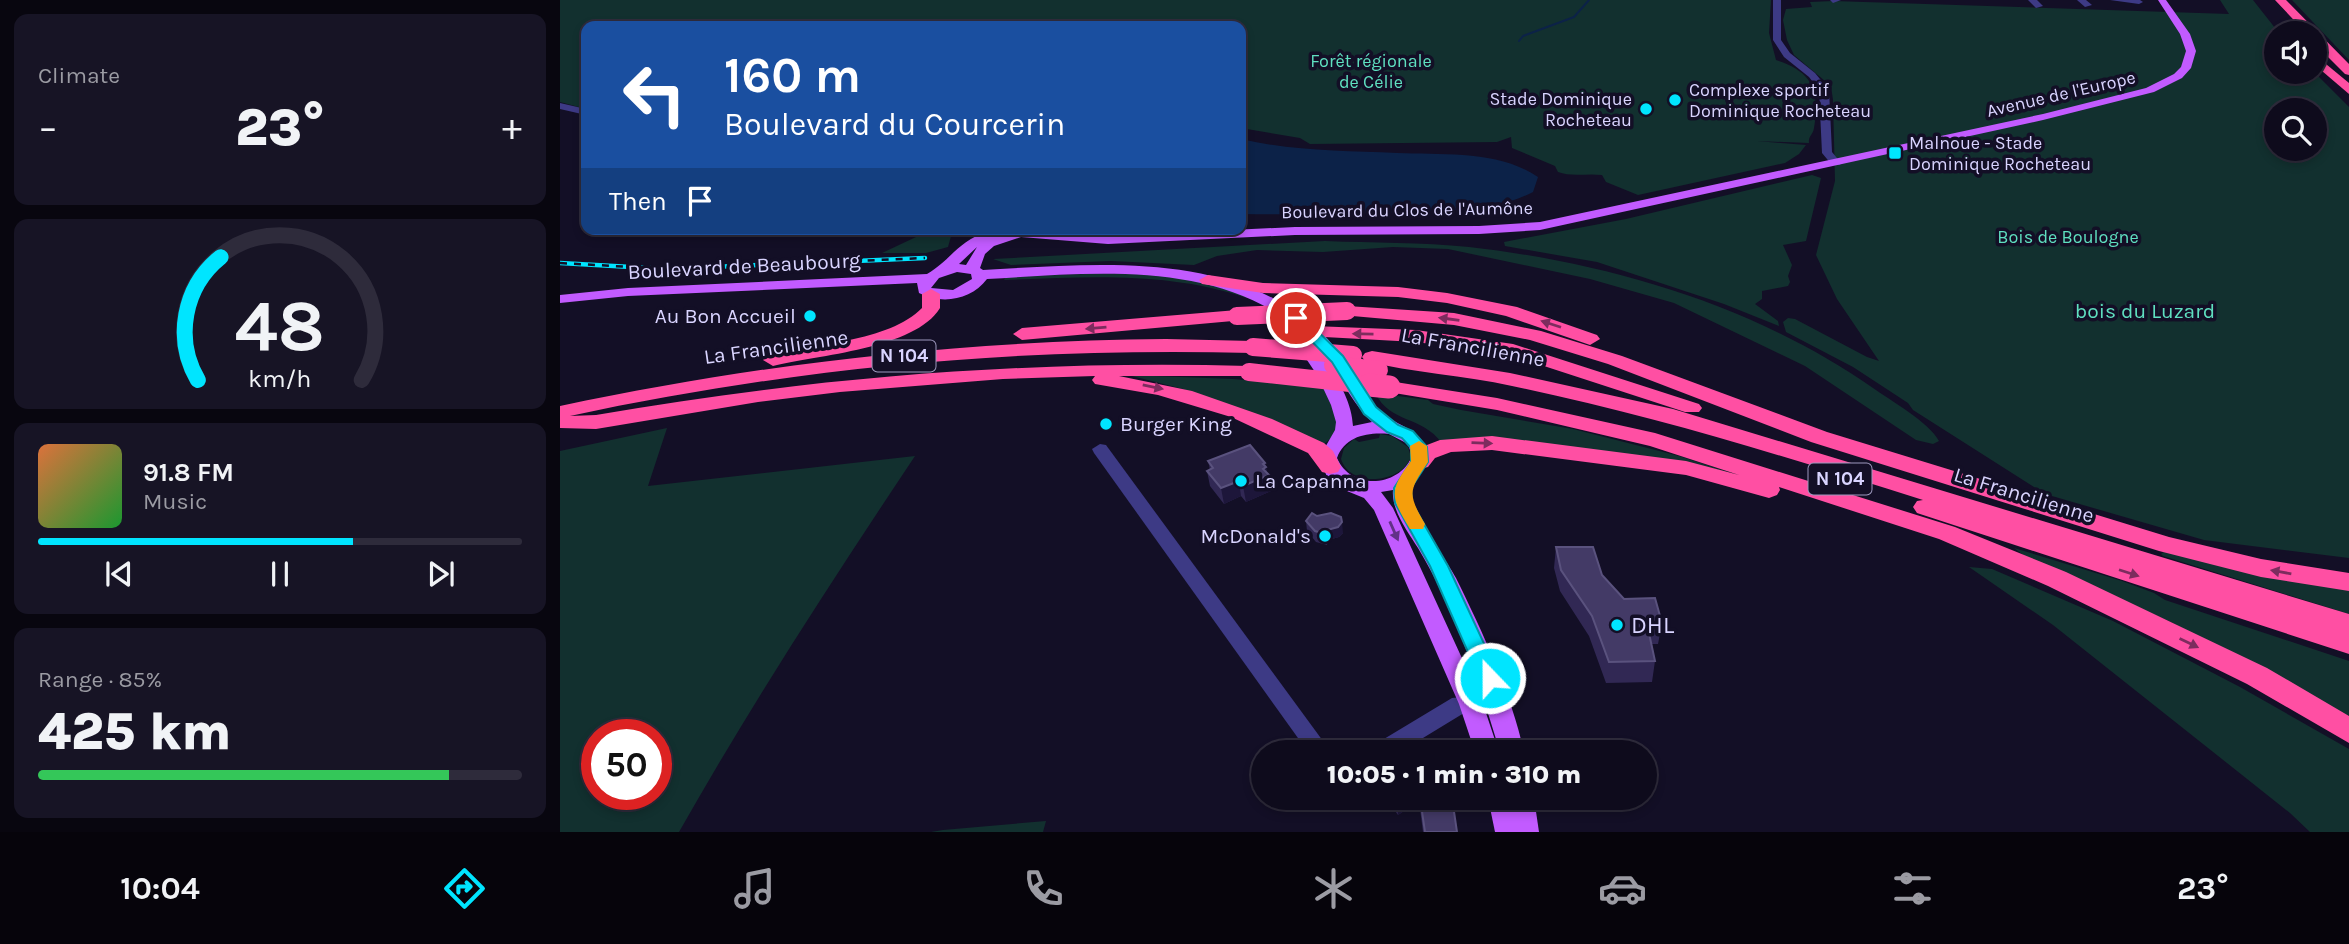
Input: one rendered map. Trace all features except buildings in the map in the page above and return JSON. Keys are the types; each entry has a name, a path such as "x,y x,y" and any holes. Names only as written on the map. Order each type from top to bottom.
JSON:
{"highway":[{"path":"2280,0 2300,21"},
{"path":"2327,48 2349,71"},
{"path":"2349,90 2328,71 2324,74 2349,101"},
{"path":"1208,280 1263,288 1398,292 1483,304 1559,326 1732,397 1747,410"},
{"path":"773,360 794,353 900,331 918,322 931,309 928,286"},
{"path":"560,400 773,360 933,342 1237,316 1347,311 1454,319 1534,335 1615,360 1832,441 2168,545 2261,568 2349,582"},
{"path":"1313,332 1416,336 1513,350 1864,466 1894,482"},
{"name":"La Francilienne","path":"562,420 816,377 957,362 1107,355 1251,359 1510,379 1614,401 1894,482 2349,624"},
{"path":"562,420 596,422 791,390 869,381 1013,372 1126,368 1251,359 1380,371 1510,406 1655,440 1906,518 2081,590 2257,676 2349,731"},
{"name":"La Francilienne","path":"1380,371 1503,389 1608,412 1702,437 2292,626"},
{"path":"1013,372 1031,377 1115,381 1194,398 1244,415 1313,446 1323,454 1330,467"},
{"path":"1415,468 1427,453 1441,447 1479,442 1674,466 1721,476 1888,524 1989,557 2017,562"},
{"path":"2292,626 2349,643"},
{"path":"2292,626 2349,651"}],"main road":[{"name":"Avenue de l'Europe","path":"1944,139 2133,96 2178,76 2186,68 2192,51 2185,34 2162,0"},
{"name":"Boulevard du Clos de l'Aumône","path":"1246,233 1511,229 1605,214 1944,139"},
{"path":"928,286 974,242 994,235"},
{"path":"975,277 979,250 1000,235"},
{"name":"Boulevard du Clos de l'Aumône","path":"1065,235 1108,240 1212,235"},
{"path":"946,270 975,277 1151,281 1205,289 1255,306 1291,330 1318,359 1345,422 1344,431 1329,453 1330,467 1339,477 1371,493 1384,508 1471,704 1483,740"},
{"path":"928,286 955,294 975,277 1128,271 1208,280 1270,302 1313,332 1337,359 1370,411 1417,443 1420,451 1415,468 1402,488 1404,503 1458,606 1499,702 1509,740"},
{"name":"Boulevard de Beaubourg","path":"560,299 628,292 928,286"},
{"name":"Boulevard de Beaubourg","path":"560,306 928,286"},
{"path":"1335,444 1348,434 1362,429 1379,427 1397,430"},
{"path":"1350,483 1383,486 1400,481 1415,468"},
{"path":"1503,810 1508,832"},
{"path":"1523,810 1526,832"}],"street":[{"path":"1777,0 1777,40 1792,60 1812,75 1824,90 1827,153 1836,163"},
{"path":"2032,0 2039,6"},
{"path":"2113,2 2139,2"},
{"path":"560,106 581,112"},
{"path":"974,242 980,235"},
{"path":"1100,449 1311,740"},
{"path":"1402,740 1460,704 1499,702"}],"green space":[{"name":"Forêt régionale de Célie","path":"560,0 1771,0 1769,33 1776,60 1799,71 1812,85 1816,115 1809,143 1757,141 1806,145 1799,154 1785,163 1638,195 1606,182 1602,175 1558,172 1555,166 1512,148 1511,137 1497,142 1310,144 1300,138 1246,129 1246,21 581,21 581,108 560,102"},
{"name":"bois du Luzard","path":"2220,0 2253,0 2270,21 2264,21 2264,84 2326,84 2349,107 2349,558 2204,540 2045,494 1913,410 1908,403 1853,367 1786,332 1783,322 1788,318 1795,319 1879,361 1837,299 1816,255 1835,181 1833,100 1831,86 1794,55 1787,40 1783,20 1786,9 1812,7 1810,2 2229,14"},
{"path":"2292,0 2349,0 2349,60 2327,37 2327,21 2312,21"},
{"path":"1812,175 1821,178 1806,241 1783,245 1792,265 1788,276 1790,282 1788,286 1762,291 1762,299 1755,304 1778,321 1779,326 1724,304 1597,262 1505,246 1504,242 1626,219"},
{"path":"920,235 951,235 948,247 926,253 882,253"},
{"path":"1325,241 1451,245 1522,254 1628,277 1680,293 1731,312 1828,359 1909,412 1939,441 1933,444 1916,440 1805,366 1674,303 1590,279 1448,249 1393,247 1323,252 1257,250 1217,256 1194,265 1111,261 1011,265 993,259"},
{"path":"1146,274 1192,279 1232,289 1247,298 1187,283 1157,280 1096,277 1004,280 1006,277"},
{"path":"1128,375 1233,379 1324,387 1337,425 1331,438 1324,444 1183,389"},
{"path":"1375,393 1428,400 1433,404 1461,410 1573,429 1679,456 1744,477 1442,443 1425,428 1389,410"},
{"path":"667,428 648,486 915,456 735,736 679,832 560,832 560,451"},
{"path":"1380,434 1392,436 1408,447 1411,457 1397,473 1387,477 1376,479 1354,475 1341,459 1344,448 1354,439 1359,442 1379,438"},
{"path":"2014,548 2122,581 2165,600 2349,661 2349,719 2173,623 2026,557"},
{"path":"2165,551 2349,590 2349,614 2163,556 2161,554"},
{"path":"1969,567 1992,569 2113,621 2240,687 2349,749 2349,832 2310,832 2290,813 2053,625"},
{"path":"1046,821 1043,832 931,832 943,830"}],"water":[{"path":"1246,140 1318,150 1452,154 1488,158 1522,168 1538,177 1533,192 1487,207 1345,214 1246,214"}],"waterway":[{"path":"1519,41 1523,36 1574,17 1589,0"}],"railway":[{"path":"560,263 667,269 925,258"}],"slow traffic":[{"path":"1416,524 1404,503 1402,488 1420,462 1419,446"}],"place":[{"name":"Complexe sportif Dominique Rocheteau","path":"1675,100"},
{"name":"Stade Dominique Rocheteau","path":"1646,109"},
{"name":"Malnoue - Stade Dominique Rocheteau","path":"1895,153"},
{"name":"Au Bon Accueil","path":"810,316"},
{"name":"Burger King","path":"1106,424"},
{"name":"La Capanna","path":"1241,481"},
{"name":"McDonald's","path":"1325,536"},
{"name":"DHL","path":"1617,625"}],"route":[{"path":"1296,318 1313,332 1337,359 1370,411 1393,429 1408,435 1419,447 1420,462 1402,488 1404,503 1439,566 1490,678"}],"park label":[{"name":"Bois de Boulogne","path":"2068,237"}]}
